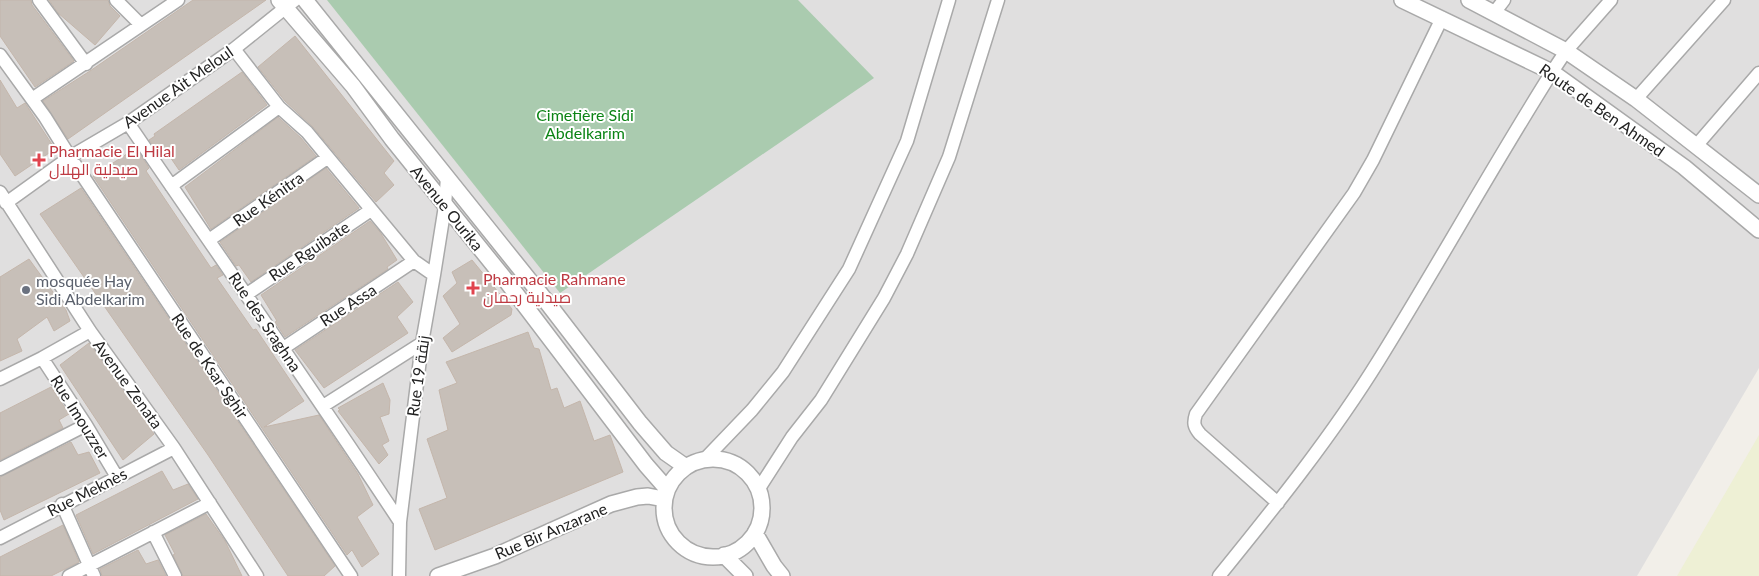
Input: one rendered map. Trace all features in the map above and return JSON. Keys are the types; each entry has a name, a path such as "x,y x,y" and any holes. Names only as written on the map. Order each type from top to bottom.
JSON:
{"street":[{"path":"39,0 86,64"},
{"path":"116,0 141,25"},
{"path":"32,99 178,0"},
{"name":"Avenue Ourika","path":"305,0 448,177 640,423 666,452 686,467"},
{"path":"704,460 752,410 783,372 849,269 907,140 949,0"},
{"path":"758,490 792,437 821,400 884,298 907,254 950,158 998,0"},
{"name":"Route de Ben Ahmed","path":"1402,0 1552,72 1684,167 1759,230"},
{"name":"Route de Ben Ahmed","path":"1469,0 1566,51 1636,98 1759,195"},
{"path":"1494,13 1504,0"},
{"path":"1219,576 1278,503 1336,424 1418,298 1455,231 1552,72 1566,51 1611,0"},
{"path":"1636,98 1724,0"},
{"name":"Avenue Ourika","path":"287,2 392,139 504,278 646,464 666,494"},
{"name":"Avenue Ait Meloul","path":"3,197 128,123 234,49 287,2"},
{"path":"1278,503 1200,434 1195,428 1196,414 1354,192 1373,160 1442,18"},
{"path":"234,49 279,107 307,132 414,262 434,276"},
{"name":"Rue de Ksar Sghir","path":"0,55 45,117 351,576"},
{"path":"1696,146 1756,82"},
{"path":"171,186 279,107"},
{"name":"Rue des Sraghna","path":"128,123 247,294 282,349 323,406 400,522"},
{"name":"Rue Kénitra","path":"209,240 327,158"},
{"name":"Rue 19 زنقة","path":"399,576 400,522 422,342 434,276 448,177"},
{"name":"Avenue Zenata","path":"3,197 90,331 174,448 257,576"},
{"name":"Rue Rguibate","path":"247,294 371,210"},
{"name":"Rue Assa","path":"282,349 414,262"},
{"path":"0,378 42,358 90,331"},
{"path":"323,406 422,342"},
{"name":"Rue Imouzzer","path":"42,358 86,425 117,477"},
{"path":"0,469 86,425"},
{"name":"Rue Meknès","path":"0,538 62,504 174,448"},
{"path":"704,460 721,460 737,465 753,480 762,505 755,533 742,548 724,556 708,556 692,552 679,543 669,530 664,515 666,494 674,477 686,467 704,460"},
{"name":"Rue Bir Anzarane","path":"438,576 495,556 611,504 637,497 666,494"},
{"path":"69,576 91,571 153,532 210,503"},
{"path":"62,504 91,571"},
{"path":"153,532 175,576"},
{"path":"755,533 782,576"},
{"path":"724,556 742,575"}],"shaded area":[{"path":"0,0 1759,0 1759,368 1637,576 0,576"}],"green space":[{"name":"Cimetière Sidi Abdelkarim","path":"327,0 798,0 874,78 560,293"},
{"path":"1759,435 1759,576 1677,576"}],"building":[{"path":"0,0 31,0 32,5 74,61 35,87 0,36"},
{"path":"49,0 108,0 110,6 120,16 95,45 58,13"},
{"path":"193,0 266,0 68,139 43,101"},
{"path":"295,36 394,161 384,173 394,185 376,202 313,127 285,101 258,67"},
{"path":"242,72 267,105 179,170 166,151 161,156 149,140 155,136 154,134"},
{"path":"0,80 17,108 25,103 55,149 15,176 0,154"},
{"path":"278,117 301,138 316,156 211,229 185,187"},
{"path":"136,148 149,168 146,171 211,268 216,265 223,275 217,278 253,330 256,329 304,401 264,427 319,415 358,474 373,505 357,517 379,554 362,567 352,550 347,555 93,176"},
{"path":"326,168 359,208 251,282 239,265 236,266 220,242"},
{"path":"81,188 335,566 324,576 288,576 208,455 40,214"},
{"path":"370,221 380,232 397,260 387,267 388,269 285,337 261,295"},
{"name":"mosquée Hay Sidi Abdelkarim","path":"29,259 66,310 70,321 54,331 47,317 17,339 22,351 0,361 0,277"},
{"path":"472,260 512,309 511,315 452,352 443,338 460,324 443,296 457,283 452,272"},
{"path":"398,282 413,302 397,317 408,333 324,388 295,350"},
{"path":"528,332 534,348 539,349 551,390 557,388 564,408 580,401 594,441 610,435 623,472 435,550 419,509 447,498 427,439 448,430 439,390 457,383 446,362"},
{"path":"89,343 154,434 123,460 60,365"},
{"path":"383,383 390,400 389,414 380,417 389,441 382,445 388,455 379,464 338,411 340,410 338,408"},
{"path":"51,387 69,414 59,420 63,428 0,460 0,413"},
{"path":"71,442 78,455 89,452 100,473 4,520 0,510 0,477"},
{"path":"162,471 173,490 188,484 198,499 93,554 76,515"},
{"path":"206,514 225,541 242,576 183,576 173,555 175,554 165,535"},
{"path":"63,525 79,562 51,576 0,576 0,557"},
{"path":"138,550 146,564 158,560 166,576 102,576 100,569"}],"place":[{"name":"Pharmacie El Hilal صيدلية الهلال","path":"39,160"},
{"name":"Pharmacie Rahmane صيدلية رحمان","path":"473,288"},
{"name":"mosquée Hay Sidi Abdelkarim","path":"26,290"}]}
